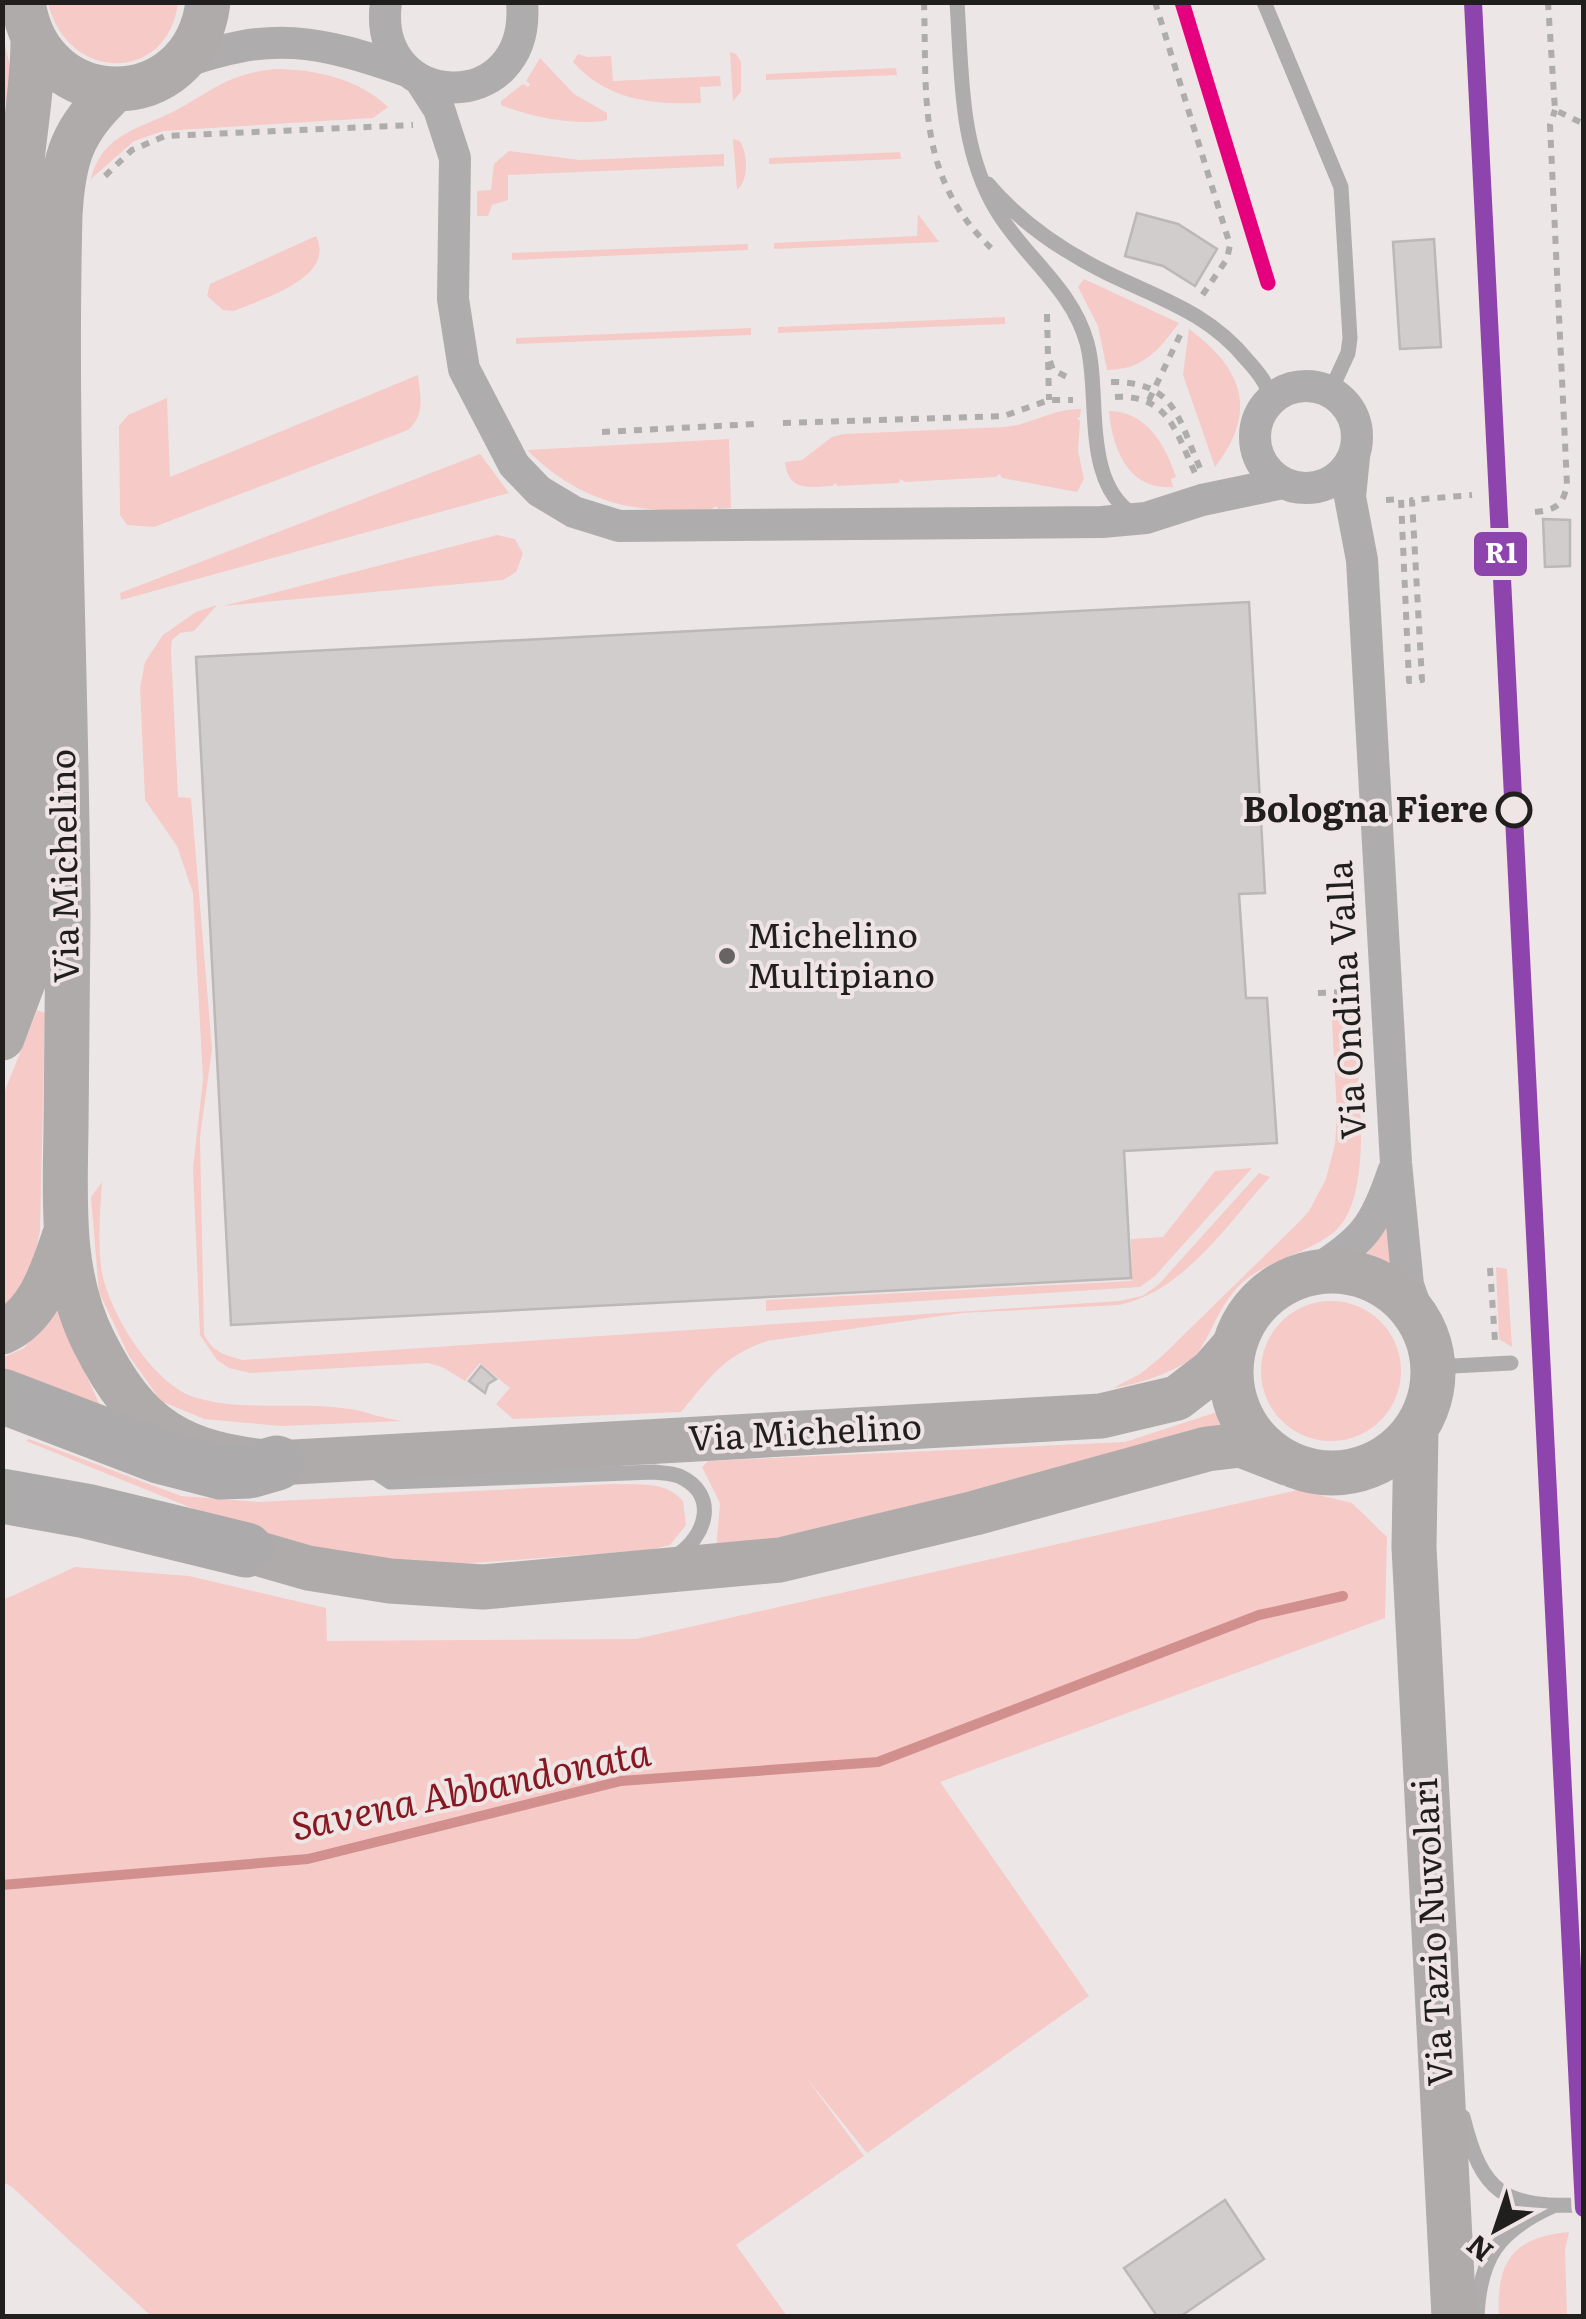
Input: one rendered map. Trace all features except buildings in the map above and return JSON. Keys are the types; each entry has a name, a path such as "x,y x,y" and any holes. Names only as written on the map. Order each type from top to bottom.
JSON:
{"highway":[{"path":"2,1396 160,1456 221,1472 277,1463"},
{"path":"2,1496 86,1510 246,1550"}],"street":[{"path":"180,64 196,43 208,2"},
{"path":"386,2 383,20 388,43 439,109 453,143 453,299 464,369 514,465 539,491 574,512 619,526 1083,523 1146,518 1201,485 1230,477 1256,446"},
{"path":"453,143 463,112 487,81 501,71 520,43 524,26 522,2"},
{"path":"28,22 59,71 94,88 114,90 153,82 180,64 219,50 294,42 360,53 454,89 487,81"},
{"name":"Via Michelino","path":"2,1038 26,974 14,927 11,402 18,185 32,92 28,22"},
{"name":"Via Michelino","path":"114,90 74,136 66,162 60,216 68,918 64,1237 76,1294 93,1340 134,1404 171,1438 192,1448 228,1459 277,1463 1101,1416 1177,1398 1212,1371 1233,1346"},
{"path":"1201,485 1295,486 1319,487 1340,476 1354,458 1356,422 1344,402 1330,392 1300,386 1288,388 1271,399 1257,422 1256,446 1265,468 1295,486 1329,504 1356,534"},
{"name":"Via Ondina Valla","path":"1354,458 1350,497 1364,580 1396,1163 1408,1285 1421,1322"},
{"name":"Via Ondina Valla","path":"1314,1271 1346,1252 1371,1226 1396,1163"},
{"path":"2,1332 30,1310 49,1280 64,1237"},
{"path":"1314,1271 1346,1271 1376,1279 1402,1297 1421,1322 1434,1366 1431,1400 1416,1430 1398,1450 1375,1465 1348,1473 1304,1468 1259,1442 1240,1414 1230,1381 1233,1346 1244,1320 1262,1296 1287,1280 1314,1271"},
{"name":"Via Tazio Nuvolari","path":"1416,1430 1414,1547 1454,2316"},
{"name":"Via Michelino","path":"246,1550 308,1568 390,1581 464,1586 642,1574 780,1560 975,1513 1207,1449 1242,1444 1304,1468"},
{"name":"Via Tazio Nuvolari","path":"1304,1468 1370,1490 1396,1512 1414,1547"}],"lane":[{"path":"957,2 967,132 977,168 1004,222 1053,278 1076,315 1092,365 1096,443 1103,468 1122,507 1146,518"},
{"path":"1264,2 1327,149 1343,197 1350,338 1348,353 1330,392"},
{"path":"977,168 1009,206 1060,247 1182,305 1220,331 1261,377 1271,399"},
{"path":"1434,1366 1512,1363"},
{"name":"Via Michelino","path":"356,1458 390,1482 654,1472 678,1475 695,1488 705,1509 703,1527 696,1540 680,1554 642,1574"},
{"path":"1438,2027 1478,2170 1503,2193 1553,2206 1584,2205"},
{"path":"1476,2316 1481,2275 1497,2244 1520,2223 1553,2206"}],"path":[{"path":"1156,2 1230,245 1227,258 1202,296"},
{"path":"1535,512 1559,506 1567,485 1548,2"},
{"path":"1554,110 1584,124"},
{"path":"99,183 132,150 165,136 414,125"},
{"path":"1148,400 1184,326"},
{"path":"1049,360 1046,369 1050,400"},
{"path":"1107,382 1141,382 1154,388 1174,410 1201,485"},
{"path":"1108,398 1134,396 1148,400 1173,424 1201,485"},
{"path":"783,423 1004,416 1050,400 1081,400"},
{"path":"602,432 755,424"},
{"path":"1386,500 1401,500 1409,681 1422,680 1412,500 1472,496"},
{"path":"1318,993 1359,992"},
{"path":"1490,1268 1494,1335"}],"shaded area":[{"path":"178,2 171,29 157,48 138,59 117,63 96,60 75,48 59,30 48,3"},
{"path":"2,31 12,76 3,116 2,116"},
{"path":"730,52 741,62 741,92 733,101"},
{"path":"578,54 611,56 613,81 720,76 721,86 700,87 701,103 631,98 586,75 573,62"},
{"path":"540,58 574,94 607,113 607,120 556,120 501,105 523,84 528,87 526,81"},
{"path":"896,68 897,75 766,80 766,74"},
{"path":"274,69 304,71 349,82 388,107 373,118 163,131 134,141 91,179 105,151 126,133 234,78"},
{"path":"733,139 740,141 746,160 744,180 737,190"},
{"path":"509,151 580,160 724,154 724,166 508,175 508,200 492,205 488,216 477,216 477,191 491,190 494,164"},
{"path":"900,152 901,159 769,164 769,158"},
{"path":"918,214 939,242 774,249 774,243 917,236"},
{"path":"316,236 320,251 316,264 293,285 234,311 223,310 207,296 210,284"},
{"path":"748,244 748,250 512,260 512,253"},
{"path":"1084,279 1179,323 1149,357 1131,366 1107,370 1098,326 1078,287"},
{"path":"1005,317 1005,324 778,333 778,327"},
{"path":"751,328 751,335 516,344 516,338"},
{"path":"1189,329 1222,359 1238,391 1237,427 1215,467 1183,375"},
{"path":"418,375 420,411 408,430 154,527 127,525 120,515 119,426 128,415 167,398 170,477"},
{"path":"1081,409 1077,418 1078,451 1084,479 1077,492 1002,478 1000,474 808,487 791,479 785,462 802,460 832,437 844,434 1005,427"},
{"path":"1109,411 1133,417 1152,431 1176,477 1171,479 1173,487 1145,482 1134,475 1119,453"},
{"path":"729,439 731,508 718,509 717,506 658,510 612,502 569,483 527,450"},
{"path":"480,454 509,493 121,600 120,593"},
{"path":"497,535 515,539 523,554 516,572 503,580 223,606"},
{"path":"217,605 194,631 180,633 172,640 171,649 178,797 191,798 212,1049 200,1137 204,1334 220,1352 243,1360 1119,1301 1142,1296 1158,1285 1259,1173 1270,1177 1184,1271 1143,1297 1119,1305 962,1313 767,1341 728,1361 681,1412 513,1419 496,1404 510,1388 480,1363 465,1381 428,1363 250,1373 229,1368 217,1360 200,1335 193,1168 203,1080 193,893 177,846 145,800 140,688 145,662 163,635 196,612"},
{"path":"1352,1002 1361,1124 1356,1189 1348,1214 1334,1232 1258,1271 1236,1289 1195,1356 1148,1380 1113,1388 1161,1357 1309,1211 1326,1179 1335,1144 1331,1003"},
{"path":"37,1010 45,1013 40,1230 32,1274 2,1317 2,1098"},
{"path":"1252,1168 1155,1276 1140,1287 766,1311 766,1300 1132,1281 1131,1239 1163,1237 1215,1171"},
{"path":"102,1182 100,1246 105,1284 122,1324 164,1379 180,1391 216,1402 331,1407 403,1421 281,1426 204,1419 161,1401 129,1356 99,1292 91,1197"},
{"path":"1390,1224 1392,1271 1364,1257"},
{"path":"1496,1267 1507,1269 1512,1347 1499,1339"},
{"path":"1331,1301 1358,1306 1381,1321 1396,1344 1401,1371 1396,1398 1381,1421 1358,1436 1331,1441 1304,1436 1281,1421 1266,1398 1261,1371 1266,1344 1281,1321 1304,1306"},
{"path":"56,1308 103,1412 3,1383 2,1358 24,1348"},
{"path":"1217,1412 1223,1416 1226,1428 826,1536 716,1550 720,1503 702,1467 708,1461 1125,1442"},
{"path":"26,1441 181,1496 258,1502 641,1484 676,1494 683,1501 686,1525 670,1545 649,1550 446,1565 402,1564 268,1539"},
{"path":"1298,1490 1352,1503 1387,1537 1385,1618 940,1782 1089,1996 867,2153 805,2076 864,2156 736,2245 787,2316 151,2316 3,2182 3,1600 75,1567 189,1576 326,1608 327,1641 636,1639"},
{"path":"1569,2232 1565,2250 1567,2316 1499,2316 1501,2280 1512,2255 1534,2239"}],"waterway":[{"name":"Savena Abbandonata","path":"2,1885 308,1859 621,1781 878,1762 1259,1615 1343,1596"}],"transit line":[{"path":"1182,2 1268,283"},
{"name":"R1","path":"1473,2 1584,2208"}],"place":[{"name":"Bologna Fiere","path":"1514,810"},
{"name":"Michelino Multipiano","path":"727,956"}]}
